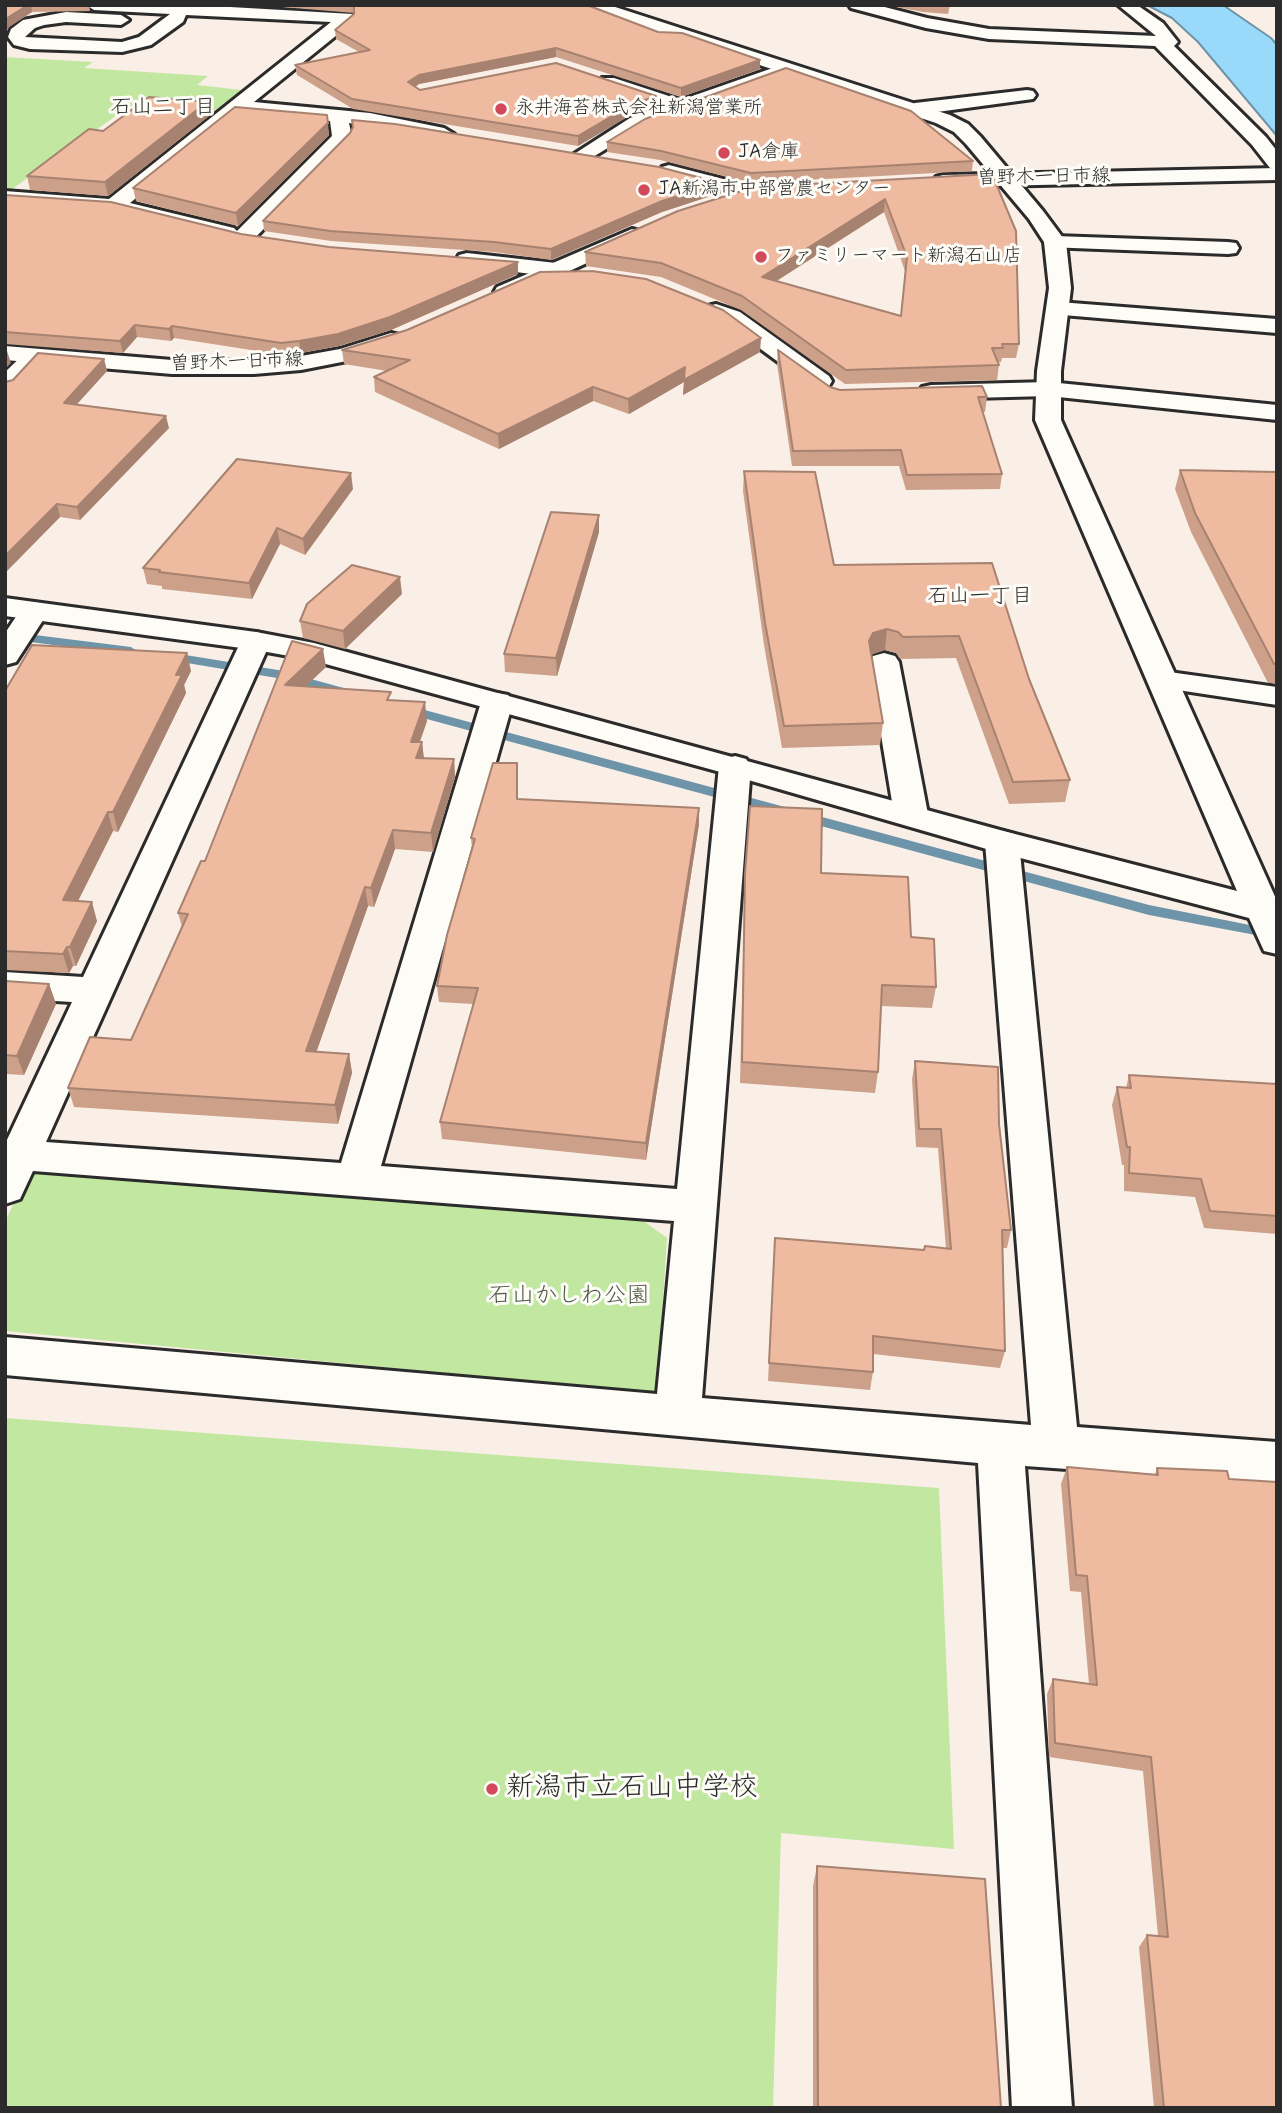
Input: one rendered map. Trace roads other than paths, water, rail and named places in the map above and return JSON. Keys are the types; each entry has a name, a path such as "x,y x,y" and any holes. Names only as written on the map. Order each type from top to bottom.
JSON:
{"street":[{"path":"94,5 347,18 114,205"},
{"path":"179,9 177,18 145,41 113,48 30,44 17,37 17,33 29,24 55,18 158,18 179,9 201,5"},
{"path":"592,5 915,109 961,128 1036,215 1055,242 1060,288 1049,371 1048,420 1272,922"},
{"path":"858,5 926,23 989,34 1169,42 1157,27 1126,5"},
{"path":"135,20 151,24 158,32"},
{"path":"1161,43 1259,141 1274,174"},
{"path":"608,160 575,155 637,122 787,68"},
{"path":"275,77 299,87"},
{"path":"594,77 679,105"},
{"path":"915,109 1027,95"},
{"path":"324,97 370,119"},
{"path":"238,106 370,119 460,136"},
{"path":"243,237 342,137 339,116"},
{"path":"647,167 751,192"},
{"name":"曽野木一日市線","path":"922,182 1003,178 1274,174"},
{"path":"715,203 751,192 776,190"},
{"path":"5,197 114,205 268,241"},
{"path":"482,301 658,223"},
{"path":"1055,242 1228,248"},
{"path":"439,258 549,273 592,275"},
{"path":"694,301 732,317 839,395"},
{"path":"1059,309 1277,326"},
{"name":"曽野木一日市線","path":"5,353 172,367 254,367 301,363 344,355 411,332"},
{"path":"5,386 35,356"},
{"path":"909,393 1049,389 1277,413"},
{"path":"5,656 20,609 256,641 314,652 911,814 1272,922"},
{"path":"256,641 13,1172 357,1179 694,1206"},
{"path":"884,662 911,814"},
{"path":"1162,680 1277,696"},
{"path":"357,1179 498,702"},
{"path":"678,1414 734,765"},
{"path":"1002,842 1056,1447"},
{"path":"5,985 96,991"},
{"path":"5,1356 678,1414 1000,1445 1277,1464"},
{"path":"1000,1445 1042,2108"}],"water":[{"path":"1147,5 1223,5 1271,38 1277,45 1277,136 1198,42 1172,18"}],"waterway":[{"path":"11,636 131,651"},
{"path":"167,656 278,674 347,693"},
{"path":"406,709 1149,910 1275,935"}],"place":[{"name":"永井海苔株式会社新潟営業所","path":"501,109"},
{"name":"JA倉庫","path":"724,153"},
{"name":"JA新潟市中部営農センター","path":"644,190"},
{"name":"ファミリーマート新潟石山店","path":"761,257"},
{"name":"新潟市立石山中学校","path":"492,1789"}],"district":[{"name":"石山二丁目","path":"163,109"},
{"name":"石山一丁目","path":"980,598"}],"park label":[{"name":"石山かしわ公園","path":"569,1297"}]}
